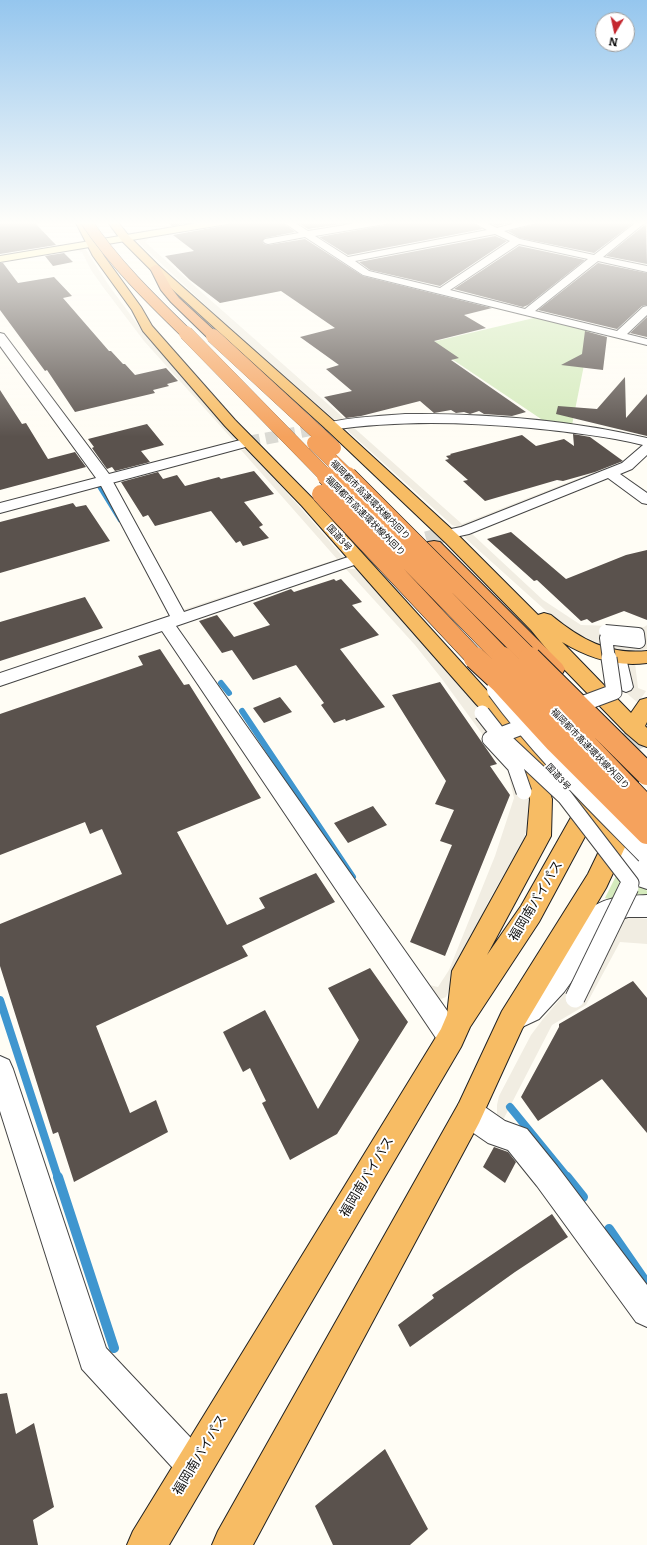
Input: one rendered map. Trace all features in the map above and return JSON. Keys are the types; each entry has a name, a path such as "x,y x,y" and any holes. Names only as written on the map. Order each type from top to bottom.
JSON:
{"highway":[{"name":"国道3号","path":"124,293 138,311 147,328 248,442 308,503 463,675 483,699 506,731 587,810 615,843"},
{"name":"福岡都市高速環状線外回り","path":"145,293 436,588 647,808"},
{"name":"福岡都市高速環状線内回り","path":"161,293 647,774"},
{"path":"170,293 186,310 374,485 647,763"},
{"path":"183,293 331,426 449,536 538,626 566,659 640,733"},
{"path":"138,311 160,326 254,424"},
{"path":"309,481 482,665 502,682 556,742 647,833"},
{"path":"449,536 481,561 556,630 579,643 615,658 638,659 647,657"},
{"path":"640,733 647,706"},
{"path":"455,1028 465,971 539,836 541,798 526,752 506,731"},
{"name":"福岡南バイパス","path":"147,1545 455,1028 530,914 587,810"},
{"path":"232,1545 469,1113 512,1020 597,881 615,843"}],"street":[{"path":"451,293 647,342"},
{"path":"527,312 551,293"},
{"path":"619,335 647,309"},
{"path":"0,337 105,480 173,621 455,1028"},
{"path":"331,426 388,419 465,418 598,432 647,442"},
{"path":"0,508 248,442"},
{"path":"449,536 627,466 647,448"},
{"path":"610,473 647,500"},
{"path":"0,680 357,559"},
{"path":"524,792 515,766 490,739 506,731 614,692 606,638 639,642 638,634 605,631"},
{"path":"610,664 622,665 626,687"},
{"path":"482,665 517,717 647,853"},
{"path":"482,713 506,731 565,797 631,883 575,998"},
{"path":"615,843 647,879"},
{"path":"512,1020 529,1010 568,966 593,921 609,910 628,905 647,906"},
{"path":"0,1069 94,1358 194,1466"},
{"path":"469,1113 498,1133 517,1139 647,1311"}],"green space":[{"path":"538,317 591,330 572,425 544,421 428,343"},
{"path":"622,864 627,864 647,891 647,895 627,894 608,899 605,898"}],"shaded area":[{"path":"108,293 114,293 149,340 238,437 237,439 233,440 144,341"},
{"path":"193,293 203,293 346,420 336,421"},
{"path":"352,426 462,524 599,470 617,465 632,458 637,460 460,528 452,525 348,431 347,428"},
{"path":"247,449 344,558 343,562 181,615 182,610 337,559 241,450"},
{"path":"470,532 543,600 581,625 644,627 647,625 647,649 629,653 615,651 564,627 464,537 465,534"},
{"path":"346,569 357,569 422,642 507,729 531,790 529,820 524,839 488,902 446,997 441,999 435,999 416,982 438,987 449,970 495,856 514,798 507,768 442,679 415,645"},
{"path":"625,663 635,663 638,688 646,691 638,703 617,685"},
{"path":"630,917 647,919 647,944 620,942 586,1005 552,1025 502,1122 497,1120 497,1105 499,1096 531,1035 579,977 621,918"}],"building":[{"path":"0,293 69,293 72,296 63,298 109,351 111,351 135,375 166,368 178,381 167,384 169,386 153,390 155,393 75,412 47,370 45,371 0,310"},
{"path":"207,293 270,293 220,303"},
{"path":"284,293 432,293 492,308 464,315 486,328 434,341 459,358 451,360 526,412 512,416 484,414 479,411 470,414 464,412 456,413 451,410 434,413 420,401 361,416 346,418 324,397 352,391 326,369 339,365 300,337 335,328"},
{"path":"470,293 543,293 528,305 523,307"},
{"path":"560,293 647,293 647,305 642,306 617,329 538,310"},
{"path":"647,317 647,337 630,333"},
{"path":"585,331 607,337 603,370 561,365 582,354"},
{"path":"625,377 626,418 647,394 647,436 556,414 558,406 597,409"},
{"path":"0,390 22,424 26,423 48,459 75,452 86,467 0,490"},
{"path":"147,424 164,445 141,451 150,462 115,471 112,467 107,469 92,448 94,447 88,439"},
{"path":"573,434 590,437 623,461 595,472 563,481 557,480 485,501 463,481 468,480 445,460 449,459 446,456 451,455 450,454 522,435 536,446 564,439 574,446"},
{"path":"254,471 274,494 244,502 263,525 259,527 269,538 243,546 240,541 236,543 211,511 155,526 148,515 143,517 121,482 158,472 163,479 177,475 185,486 219,477 221,479"},
{"path":"73,503 76,507 86,505 110,541 0,573 0,522"},
{"path":"511,532 566,579 626,555 647,550 647,620 624,611 592,623 587,619 581,621 537,580 534,581 487,539"},
{"path":"334,579 336,581 341,579 362,602 352,605 379,635 340,649 385,707 346,721 345,719 334,723 321,705 324,703 296,665 253,680 232,650 222,653 199,621 217,615 234,637 270,625 253,603 291,589 294,592"},
{"path":"85,597 103,628 0,661 0,622"},
{"path":"160,649 184,685 189,684 261,798 177,832 227,925 265,908 259,898 316,873 335,902 242,946 248,956 96,1026 130,1113 156,1100 168,1132 74,1182 58,1132 53,1134 0,966 0,924 122,874 102,829 90,834 85,822 0,855 0,714 143,665 138,656"},
{"path":"440,682 497,764 490,766 510,795 445,956 410,942 452,845 440,841 454,810 435,804 446,781 392,695"},
{"path":"280,697 292,712 264,723 253,708"},
{"path":"373,806 387,825 348,843 334,823"},
{"path":"370,968 408,1022 337,1134 290,1160 262,1103 266,1101 250,1068 243,1072 223,1032 265,1010 318,1109 359,1040 328,988"},
{"path":"633,981 647,998 647,1133 602,1079 538,1121 521,1097 559,1027 559,1024"},
{"path":"494,1147 508,1152 516,1162 505,1183 483,1167"},
{"path":"552,1214 568,1237 515,1272 410,1347 398,1325 434,1298 432,1295"},
{"path":"7,1393 16,1434 34,1423 54,1507 33,1520 38,1545 0,1545 0,1394"},
{"path":"385,1449 428,1529 410,1545 333,1545 315,1506"}],"waterway":[{"path":"99,486 120,520"},
{"path":"221,683 229,693"},
{"path":"242,711 353,877"},
{"path":"0,1000 58,1178"},
{"path":"510,1107 568,1178"},
{"path":"58,1177 114,1348"},
{"path":"567,1177 583,1197"},
{"path":"609,1229 647,1284"}],"tunnel":[{"path":"248,442 331,426"},
{"path":"357,559 446,534"},
{"path":"633,728 647,754"},
{"path":"600,786 633,728"}]}
